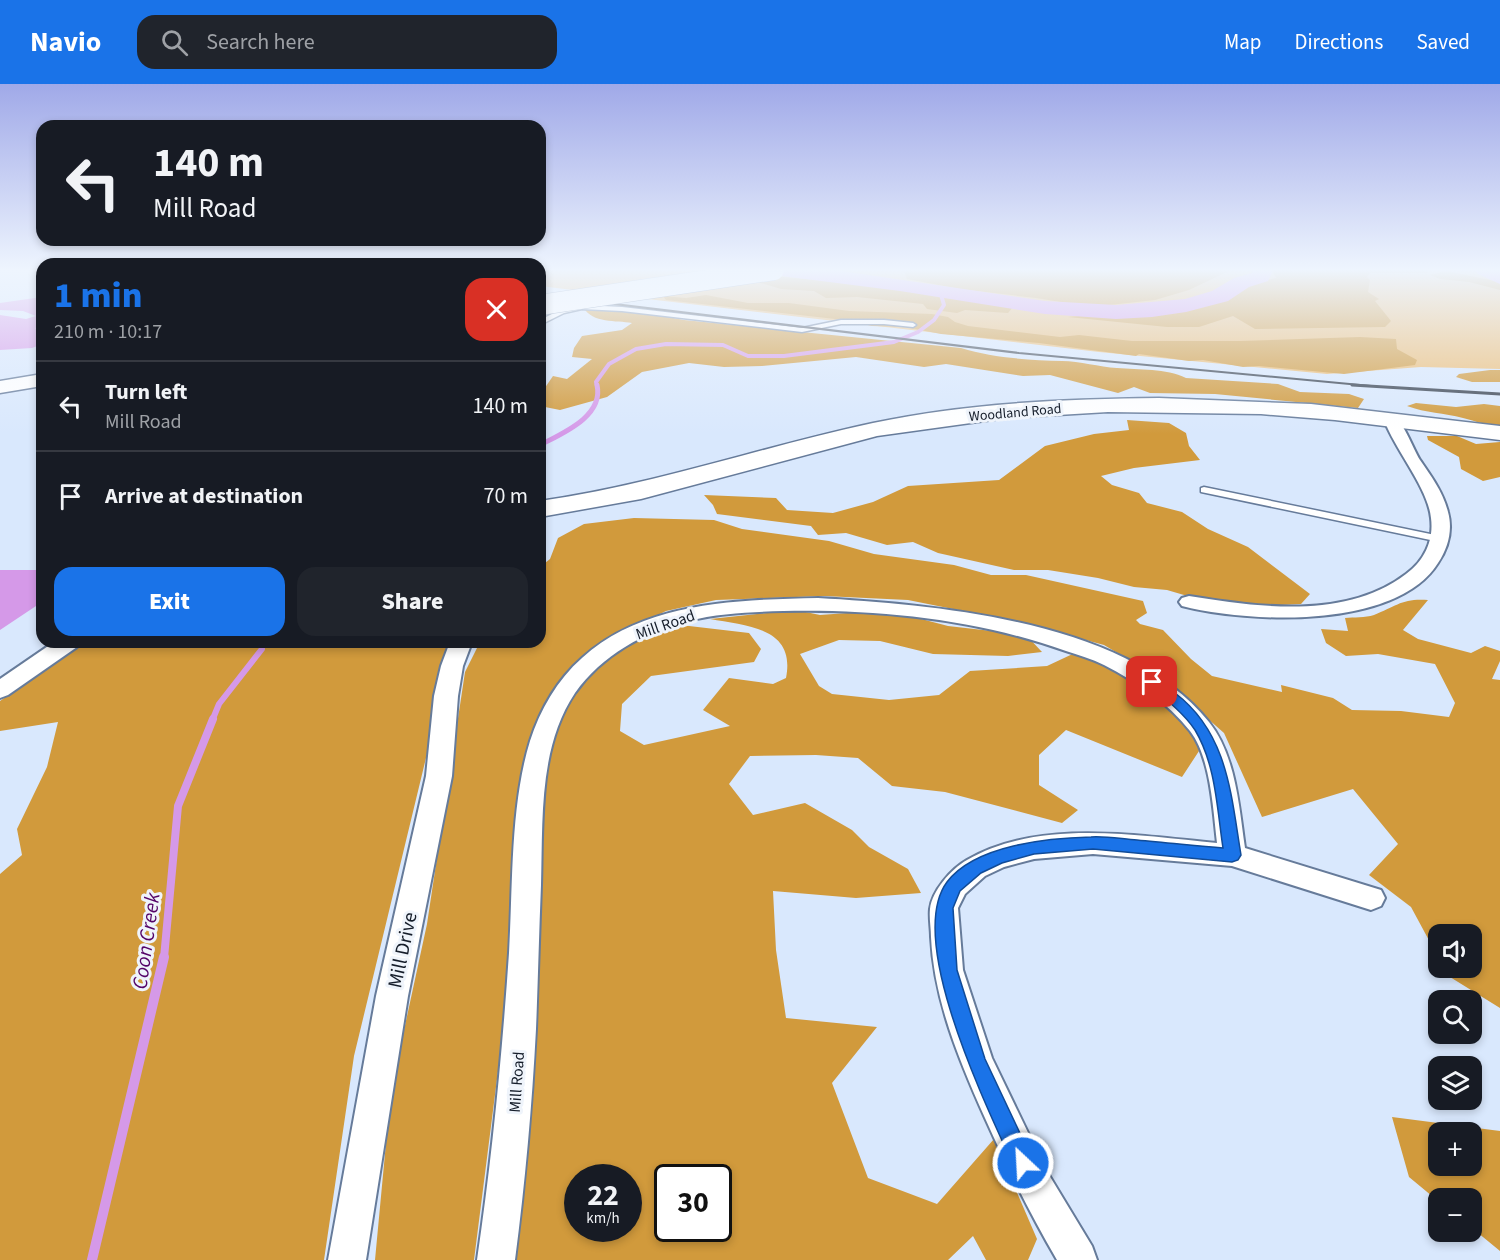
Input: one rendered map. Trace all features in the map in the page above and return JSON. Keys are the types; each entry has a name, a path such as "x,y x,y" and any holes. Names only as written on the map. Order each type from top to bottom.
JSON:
{"main road":[{"path":"0,387 36,381"},
{"name":"Woodland Road","path":"546,508 653,488 848,434 969,415 1068,408 1176,405 1291,410 1500,433"}],"street":[{"path":"1189,602 1267,612 1345,606 1375,599 1400,588 1419,576 1431,560 1440,539 1442,521 1432,492 1404,448 1392,420"},
{"name":"Mill Road","path":"496,1260 505,1205 517,1084 531,797 536,758 553,710 568,685 590,662 617,642 647,627 701,612 776,604 815,604 878,608 954,617 1023,630 1088,649 1152,682 1177,701 1201,728 1218,767 1232,855"},
{"path":"0,690 60,648"},
{"name":"Mill Drive","path":"346,1260 392,996 439,776 446,696 452,666 459,648"},
{"path":"1078,1260 1033,1183 976,1060 948,970 944,908 954,887 975,868 998,858 1034,848 1093,843 1232,855 1371,898"}],"lane":[{"path":"758,325 802,330 833,325"},
{"path":"1204,490 1440,539"}],"shaded area":[{"path":"0,325 36,325 36,346 0,350"},
{"path":"629,325 732,325 961,348 1011,358 1069,361 1161,371 1186,378 1278,384 1300,392 1349,394 1364,399 1358,408 1215,394 1150,393 1134,387 1118,393 1050,375 1023,376 946,364 924,367 856,357 762,366 724,367 689,363 642,372 607,397 560,410 546,407 546,386 553,376 567,379 592,359 572,357 574,348 582,336 622,330"},
{"path":"867,325 964,325 1060,337 1079,335 1132,341 1240,341 1360,337 1396,339 1397,349 1417,360 1415,365 1344,374 1259,366 1243,367 1203,360 1189,361 1139,354 1136,356 1039,343 941,334 905,327"},
{"path":"868,325 1500,325 1500,369 1421,367 1327,374 1099,352"},
{"path":"1146,325 1206,325 1199,327"},
{"path":"1248,325 1387,325 1385,327 1255,329"},
{"path":"1500,370 1500,382 1472,382 1456,377 1459,374"},
{"path":"1416,403 1456,407 1484,404 1500,406 1500,427 1407,406"},
{"path":"1127,420 1169,423 1186,433 1189,446 1200,460 1134,468 1101,476 1112,485 1139,493 1147,503 1182,512 1208,529 1248,547 1310,594 1301,604 1258,606 1201,600 1167,590 1134,587 1098,578 1048,570 1014,570 938,553 913,542 887,545 846,533 818,535 811,526 717,514 704,495 776,498 787,510 833,513 873,502 908,486 999,480 1045,446 1094,434 1129,430"},
{"path":"1427,436 1457,436 1476,444 1500,442 1500,477 1483,481 1461,469 1459,457 1428,440"},
{"path":"634,518 714,520 742,529 829,541 874,554 954,565 991,575 1026,575 1143,601 1147,613 1136,620 1140,624 1163,630 1191,659 1212,676 1282,692 1281,685 1333,698 1352,710 1401,711 1449,717 1455,703 1435,664 1378,654 1346,656 1326,643 1321,629 1348,631 1345,618 1371,616 1406,601 1428,600 1403,630 1418,639 1471,653 1485,646 1500,651 1500,661 1492,679 1500,680 1500,1008 1482,997 1482,990 1471,990 1452,978 1482,978 1482,924 1428,924 1428,938 1411,907 1369,875 1398,844 1353,789 1262,817 1224,733 1165,681 1104,645 1023,623 908,600 824,596 716,600 666,611 602,643 556,688 512,961 474,1260 375,1260 391,1090 427,924 465,672 477,648 546,648 546,562 550,559 558,538 584,524"},
{"path":"0,570 36,570 36,606 0,630"},
{"path":"796,610 820,615 861,612 906,615 948,626 1026,635 1042,652 1008,656 933,654 880,641 839,640 800,654 819,686 832,694 889,700 939,695 970,671 1047,666 1079,651 1134,678 1190,722 1199,751 1182,777 1066,730 1039,755 1039,785 1078,810 1062,823 945,792 892,786 858,758 816,755 750,756 729,784 753,815 805,803 852,830 869,847 908,869 921,893 856,898 773,891 776,950 786,1018 877,1027 832,1083 868,1178 937,1204 994,1139 1037,1239 1028,1260 986,1260 973,1236 948,1260 506,1260 533,1100 542,766 570,690 598,662 634,639 672,624 749,633 761,649 754,662 651,676 622,704 620,731 644,745 730,726 703,710 729,678 773,684 786,678 787,661 784,648 766,632 710,619"},
{"path":"75,648 453,648 354,1056 324,1260 0,1260 0,874 22,855 17,829 47,767 58,722 0,731 0,701"},
{"path":"1392,1117 1431,1122 1428,1122 1428,1176 1482,1176 1482,1129 1500,1131 1500,1251 1482,1236 1482,1188 1428,1188 1428,1193 1409,1177"}],"waterway":[{"name":"Coon Creek","path":"597,386 596,382 609,364 636,349 666,344 723,345 748,356 784,356 894,342 918,332 927,325"},
{"name":"Coon Creek","path":"546,442 570,429 588,414 598,396 597,385"},
{"name":"Coon Creek","path":"212,721 219,704 262,648"},
{"name":"Coon Creek","path":"164,958 178,806 213,719"},
{"name":"Coon Creek","path":"92,1260 164,957"}],"railway":[{"path":"787,325 1019,353 1371,386"},
{"path":"1352,385 1500,394"}],"route":[{"path":"1023,1163 976,1060 948,970 944,908 954,887 975,868 998,858 1034,848 1093,843 1232,855 1218,767 1201,728 1177,701 1152,682"}]}
